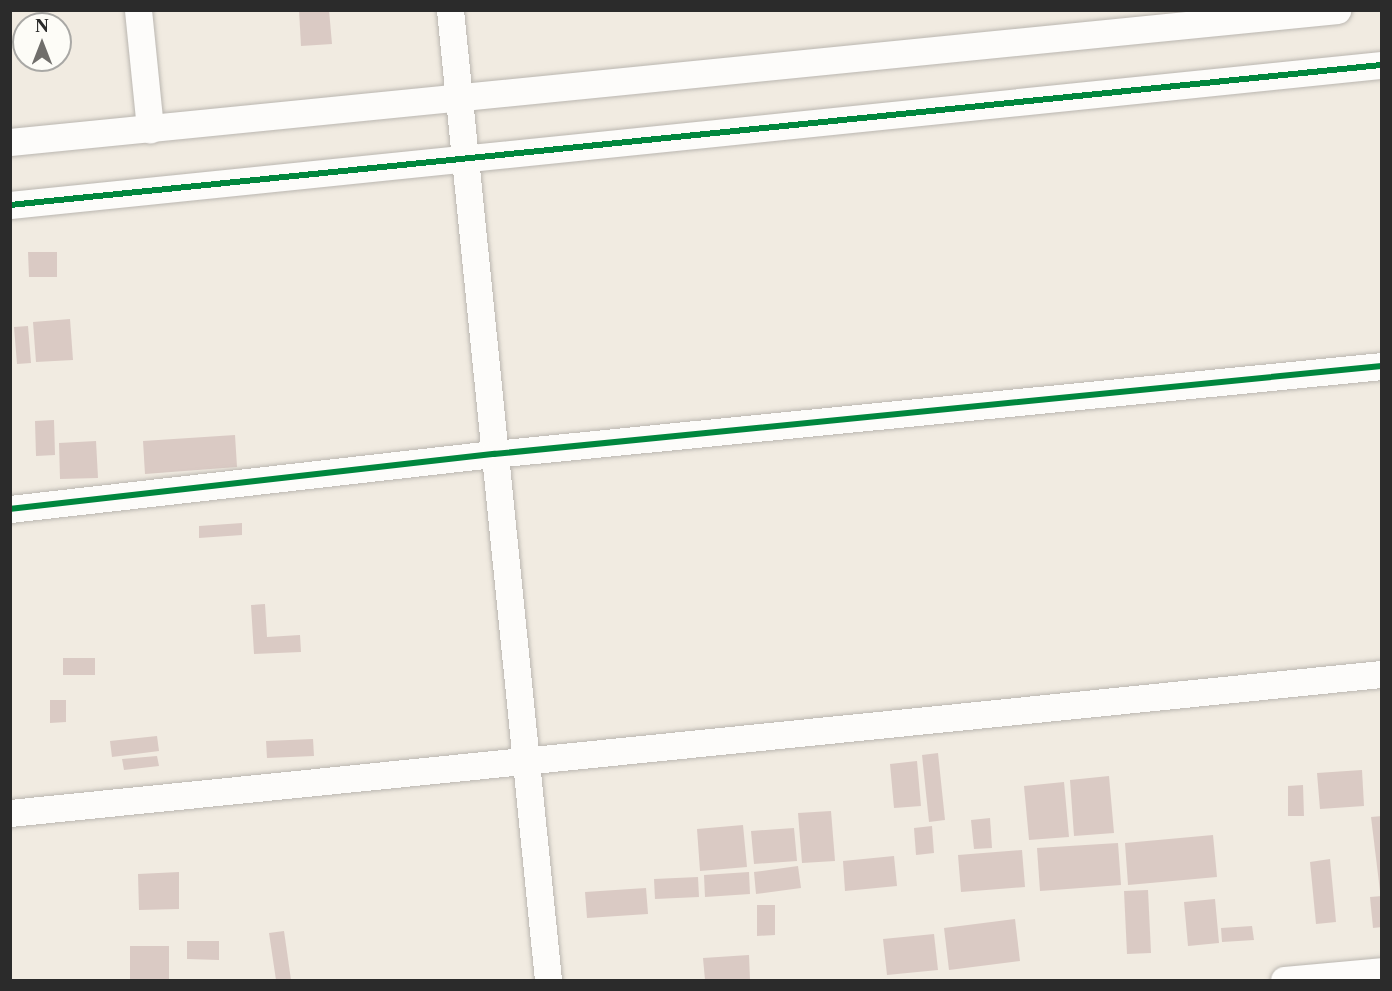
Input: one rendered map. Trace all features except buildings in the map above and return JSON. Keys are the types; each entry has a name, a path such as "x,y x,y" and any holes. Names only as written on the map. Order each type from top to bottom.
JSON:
{"street":[{"path":"138,10 150,129"},
{"path":"450,10 548,981"},
{"path":"10,142 1337,10"},
{"path":"10,205 1382,65"},
{"path":"10,509 494,454 1382,366"},
{"path":"10,813 525,759 1382,674"},
{"path":"1284,981 1382,971"}],"cycle path":[{"path":"10,205 1382,65"},
{"path":"10,509 494,454 1382,366"}]}
